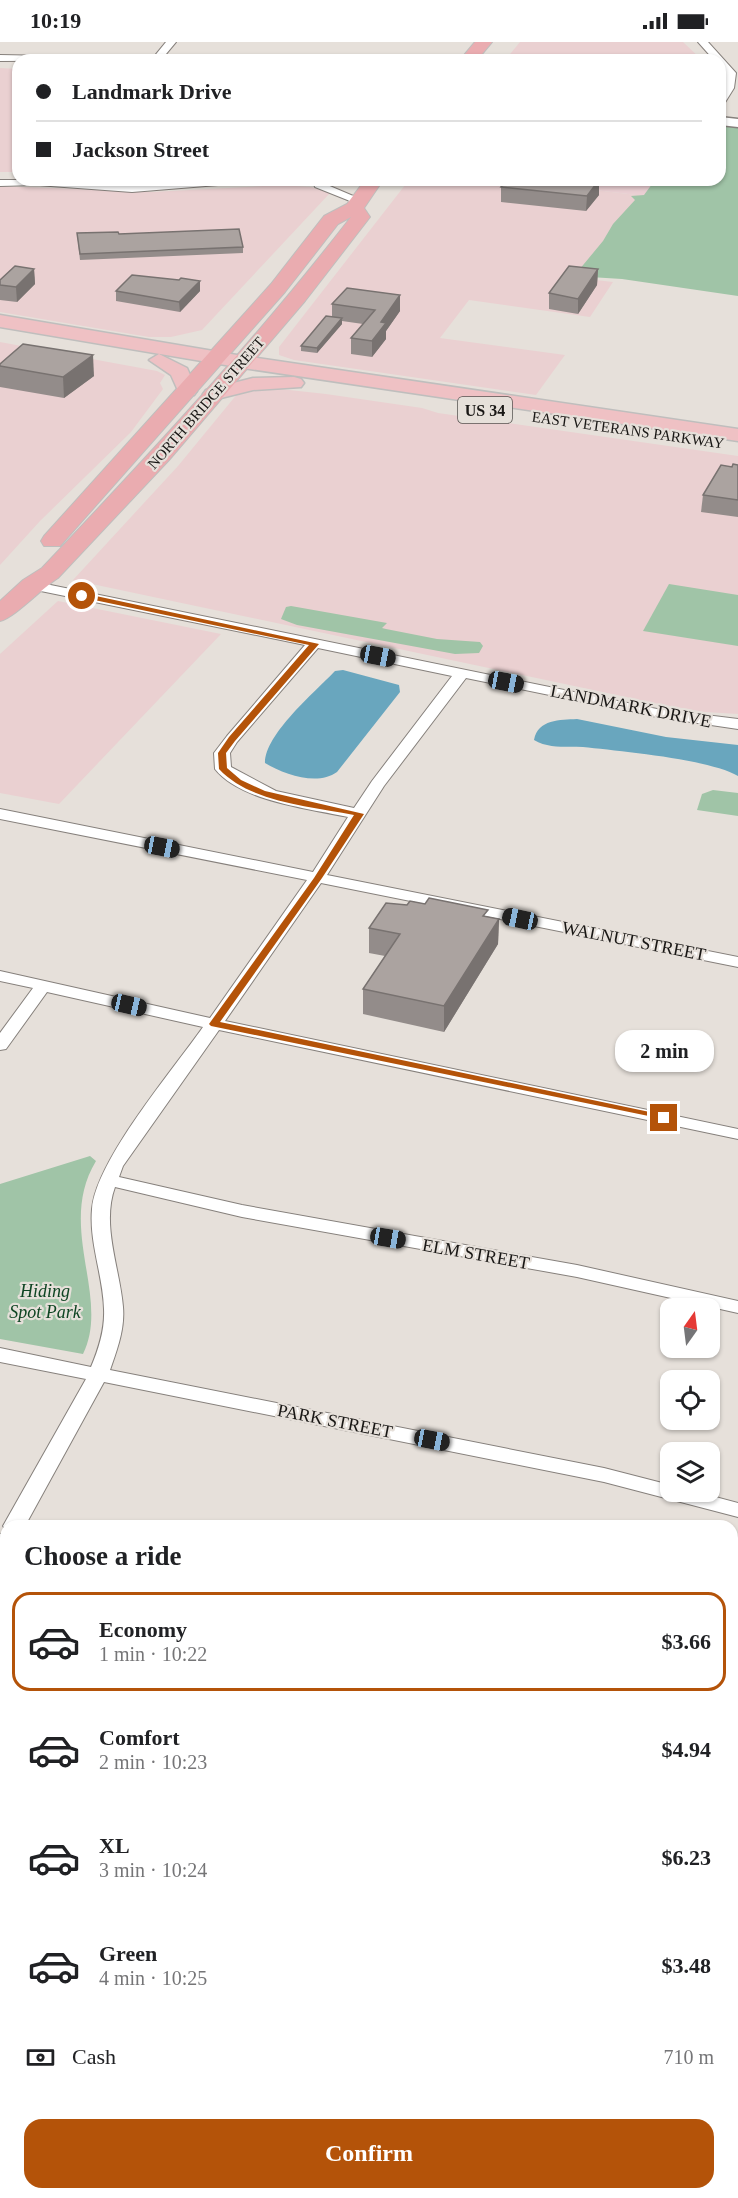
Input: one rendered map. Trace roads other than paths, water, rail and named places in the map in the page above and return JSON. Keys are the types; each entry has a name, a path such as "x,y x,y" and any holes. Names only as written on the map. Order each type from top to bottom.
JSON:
{"highway":[{"path":"473,54 484,42"},
{"name":"NORTH BRIDGE STREET","path":"31,585 27,569 236,336 331,220 356,205 370,186"},
{"name":"NORTH BRIDGE STREET","path":"0,614 31,585 50,573 137,482 238,367 361,217 356,205"}],"main road":[{"name":"US 34","path":"0,321 159,354 238,367"},
{"name":"US 34","path":"0,333 159,354"},
{"path":"159,354 203,346 236,336"},
{"path":"261,340 271,359 302,377"},
{"path":"159,354 180,372 187,391"},
{"name":"EAST VETERANS PARKWAY","path":"238,367 738,445"},
{"path":"213,394 253,384 302,377"},
{"name":"EAST VETERANS PARKWAY","path":"302,377 738,435"}],"street":[{"path":"161,54 171,42"},
{"path":"703,42 714,54"},
{"path":"726,67 731,73 726,93"},
{"path":"91,186 132,189 160,186"},
{"path":"321,186 330,188 356,205"},
{"name":"LANDMARK DRIVE","path":"31,585 677,717 738,724"},
{"path":"315,644 232,739 222,753 223,769 238,782 262,793 359,814"},
{"path":"17,1520 99,1373 111,1341 114,1309 102,1236 101,1211 108,1180 121,1154 318,878 377,784 462,673"},
{"name":"WALNUT STREET","path":"0,814 738,962"},
{"path":"0,976 214,1024 738,1134"},
{"path":"0,1045 43,986"},
{"name":"ELM STREET","path":"108,1180 242,1211 577,1271 738,1307"},
{"name":"PARK STREET","path":"0,1356 99,1373 604,1475 738,1510"}],"water":[{"path":"343,670 399,685 400,692 337,772 321,778 301,777 265,763 273,739 292,714 335,671"},
{"path":"577,719 666,737 738,745 738,776 686,760 583,747 552,746 534,740 536,733 545,724"}],"park label":[{"name":"Hiding Spot Park","path":"45,1301"}]}
